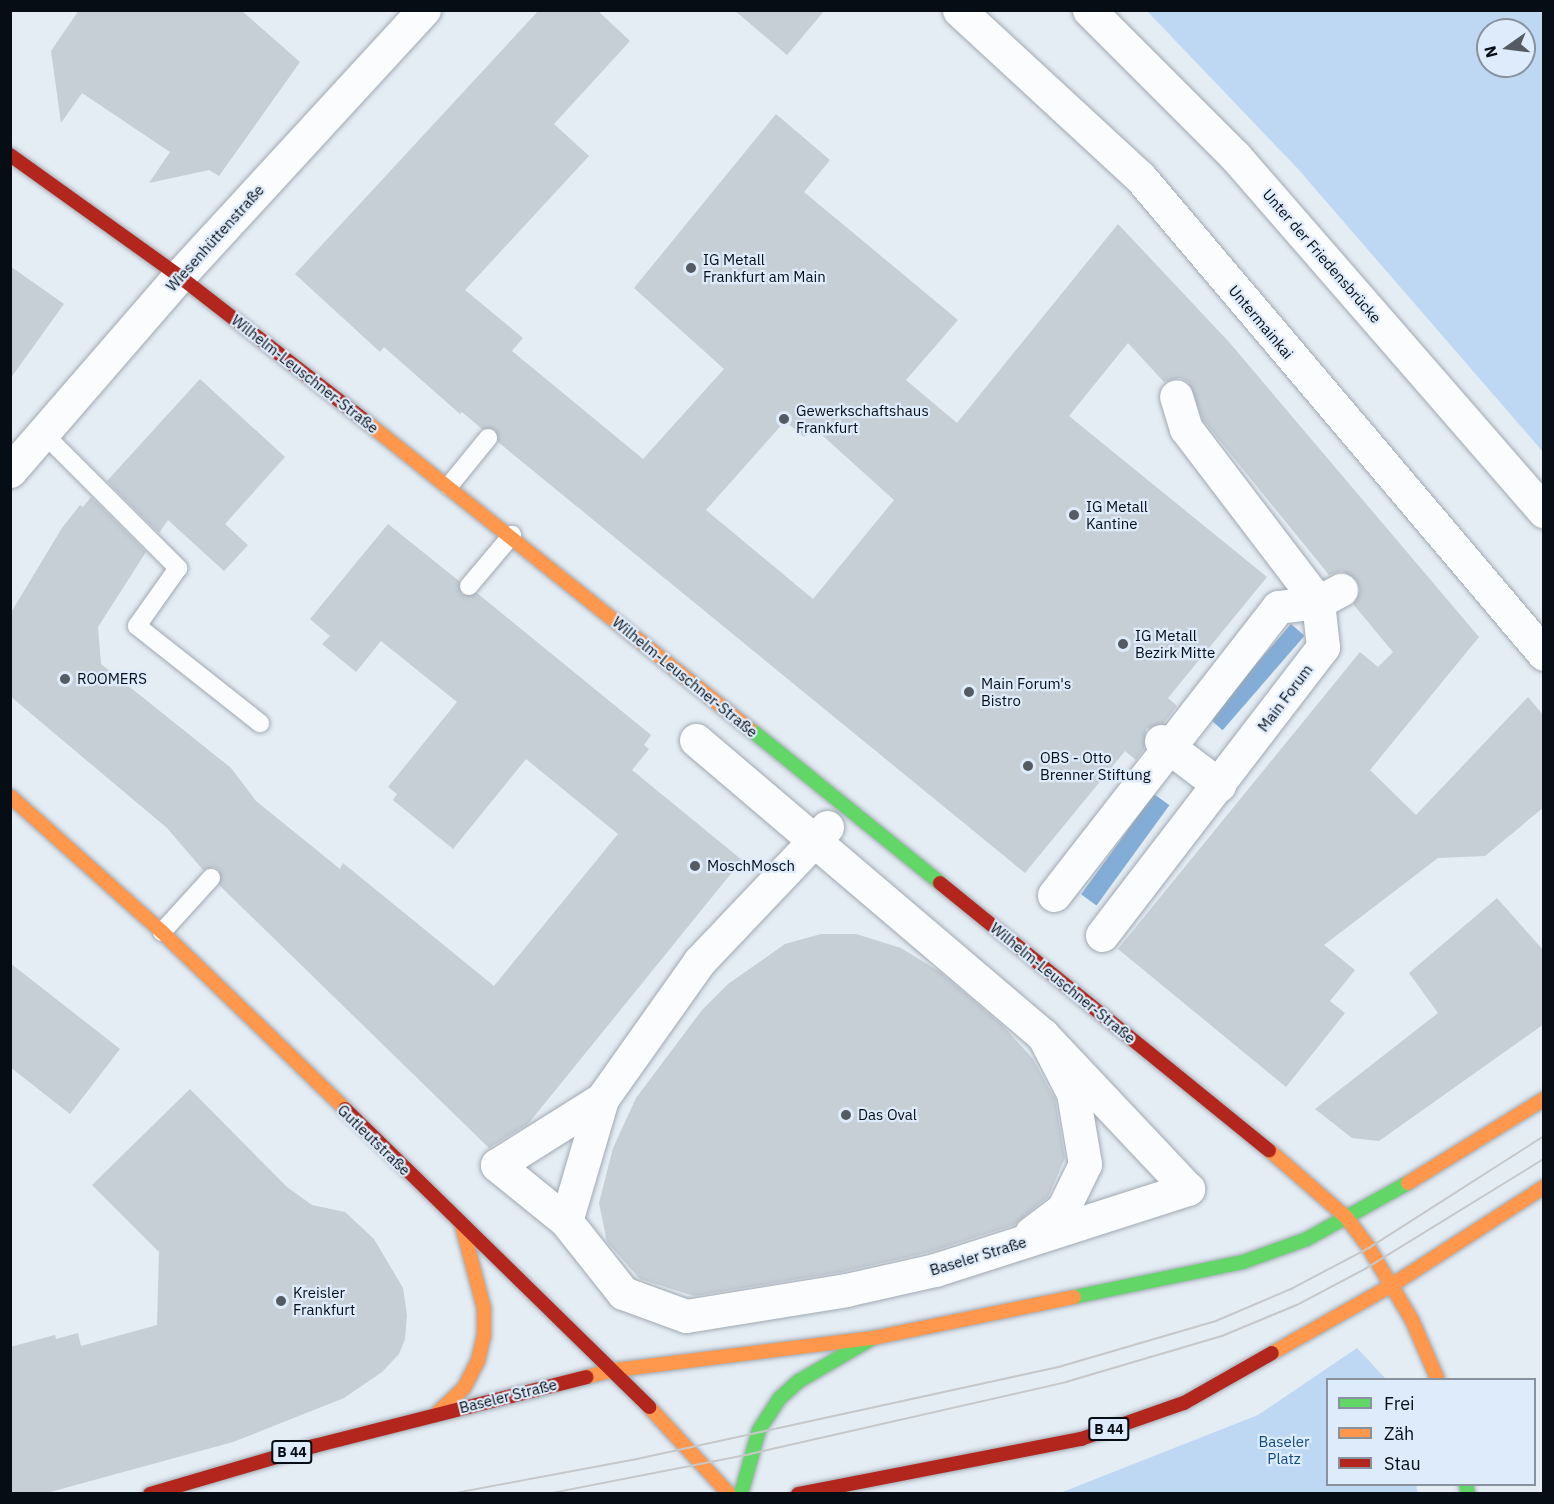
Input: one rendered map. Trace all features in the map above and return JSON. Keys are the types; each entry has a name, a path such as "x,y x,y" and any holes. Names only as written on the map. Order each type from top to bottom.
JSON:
{"main road":[{"name":"Wilhelm-Leuschner-Straße","path":"10,155 179,276 512,535 1267,1149 1346,1217"},
{"name":"Gutleutstraße","path":"10,796 162,932 462,1226 615,1370 729,1494"},
{"name":"B 44","path":"741,1494 759,1430 780,1398 799,1381 873,1338 1243,1262 1308,1239 1544,1099"},
{"name":"B 44","path":"798,1494 1081,1439 1184,1403 1392,1285 1544,1186"},
{"path":"1346,1217 1392,1285 1437,1378"},
{"path":"436,1414 464,1388 478,1361 484,1335 484,1308 462,1226"},
{"name":"Baseler Straße","path":"150,1494 436,1414 615,1370 873,1338"}],"street":[{"name":"Wiesenhüttenstraße","path":"10,471 179,276 424,10"},
{"name":"Untermainkai","path":"959,10 1140,177 1544,654"},
{"name":"Unter der Friedensbrücke","path":"1089,10 1235,156 1544,512"},
{"path":"1176,396 1186,429 1282,558 1329,596"},
{"path":"1054,895 1165,745 1278,607 1282,558"},
{"path":"1278,607 1329,596"},
{"name":"Main Forum","path":"1102,935 1323,647 1329,596"},
{"path":"696,740 820,834 1043,1035 1073,1093 1085,1164 1063,1209 1015,1245"},
{"path":"1165,745 1219,785"},
{"path":"602,1099 497,1165 561,1233 602,1099 699,962 820,834"},
{"name":"Baseler Straße","path":"561,1233 616,1295 686,1316 846,1290 935,1270 1188,1189 1043,1035"}],"lane":[{"path":"44,434 178,568 137,626 260,723"},
{"path":"448,486 488,438"},
{"path":"469,586 512,535"},
{"path":"162,932 212,878"}],"green space":[{"path":"1147,11 1543,11 1543,452 1298,169"},
{"name":"Baseler Platz","path":"1357,1348 1385,1378 1326,1378 1326,1486 1416,1486 1418,1493 1060,1493 1258,1415"}],"shaded area":[{"path":"1291,624 1305,636 1223,730 1209,718"},
{"path":"1154,794 1169,805 1096,905 1081,894"}],"building":[{"path":"79,10 241,10 300,62 219,176 209,170 149,183 170,152 82,93 61,123 51,51"},
{"path":"539,10 597,10 630,41 554,124 589,156 465,290 523,338 512,351 643,459 724,369 634,288 776,114 830,160 804,192 958,320 906,380 957,423 1118,224 1229,342 1479,637 1370,770 1416,815 1528,697 1544,716 1544,807 1485,856 1438,858 1324,945 1355,970 1330,1001 1345,1013 1286,1087 1118,949 1360,652 1378,667 1393,652 1353,604 1360,591 1357,581 1342,571 1329,575 1203,420 1188,382 1180,378 1164,382 1128,343 1069,416 1267,577 1168,698 1177,706 1164,723 1146,729 1144,749 1136,760 1125,751 1025,873 498,442 495,430 482,429 462,412 460,414 384,347 380,352 295,274","holes":["785,421 804,437 813,427 894,500 813,599 706,510"]},
{"path":"734,10 825,10 787,55"},
{"path":"10,266 64,304 10,379"},
{"path":"200,379 285,457 225,524 248,545 224,571 168,520 159,533 107,481"},
{"path":"91,497 146,552 98,627 101,664 231,768 256,801 340,869 343,863 494,986 618,834 526,759 453,849 393,800 397,794 388,787 457,702 381,641 356,672 322,644 330,636 310,619 388,524 459,581 462,595 477,593 651,735 644,745 649,749 632,770 742,860 528,1124 489,1148 219,885 219,870 213,867 203,870 167,828 10,696 10,614 62,528 80,505 83,507"},
{"path":"1497,898 1544,951 1544,1024 1379,1141 1352,1138 1315,1109 1438,1013 1409,973"},
{"name":"Das Oval","path":"821,934 856,934 901,948 940,972 1002,1025 1033,1059 1055,1099 1065,1158 1048,1197 1014,1225 930,1252 842,1272 694,1296 640,1279 607,1242 599,1203 613,1148 636,1098 702,1010 728,984 785,944"},
{"path":"10,963 120,1049 70,1114 10,1067"},
{"name":"Kreisler Frankfurt","path":"190,1089 287,1187 312,1205 345,1212 374,1239 403,1288 407,1315 405,1339 399,1354 382,1372 344,1398 233,1442 43,1494 10,1494 10,1347 55,1335 56,1339 78,1333 81,1346 157,1325 159,1252 92,1185"}],"tram line":[{"path":"450,1494 632,1460 1062,1366 1216,1321 1291,1289 1369,1248 1544,1136"},
{"path":"547,1494 750,1454 1066,1382 1222,1336 1297,1305 1365,1269 1544,1159"}],"traffic: fast":[{"path":"750,729 940,883"},
{"path":"1074,1297 1243,1262 1307,1239 1408,1183"},
{"path":"741,1494 759,1430 780,1398 799,1381 873,1338"},
{"path":"1466,1486 1468,1494"}],"traffic: slow":[{"path":"364,420 750,729"},
{"path":"10,796 162,932 345,1109"},
{"path":"1408,1183 1544,1099"},
{"path":"1269,1150 1346,1217 1369,1248 1412,1320 1437,1378"},
{"path":"1272,1353 1392,1285 1544,1187"},
{"path":"436,1414 464,1388 478,1361 484,1336 484,1308 462,1226"},
{"path":"586,1377 615,1370 873,1338 1074,1297"},
{"path":"649,1407 729,1494"}],"traffic: jam":[{"path":"10,155 179,276 364,420"},
{"path":"940,883 1269,1150"},
{"path":"345,1109 649,1407"},
{"path":"798,1494 1081,1439 1184,1403 1272,1353"},
{"path":"150,1494 314,1446 586,1377"}],"place":[{"name":"IG Metall Frankfurt am Main","path":"691,268"},
{"name":"Gewerkschaftshaus Frankfurt","path":"784,419"},
{"name":"IG Metall Kantine","path":"1074,515"},
{"name":"IG Metall Bezirk Mitte","path":"1123,644"},
{"name":"ROOMERS","path":"65,679"},
{"name":"Main Forum's Bistro","path":"969,692"},
{"name":"OBS - Otto Brenner Stiftung","path":"1028,766"},
{"name":"MoschMosch","path":"695,866"},
{"name":"Das Oval","path":"846,1115"},
{"name":"Kreisler Frankfurt","path":"281,1301"}]}
